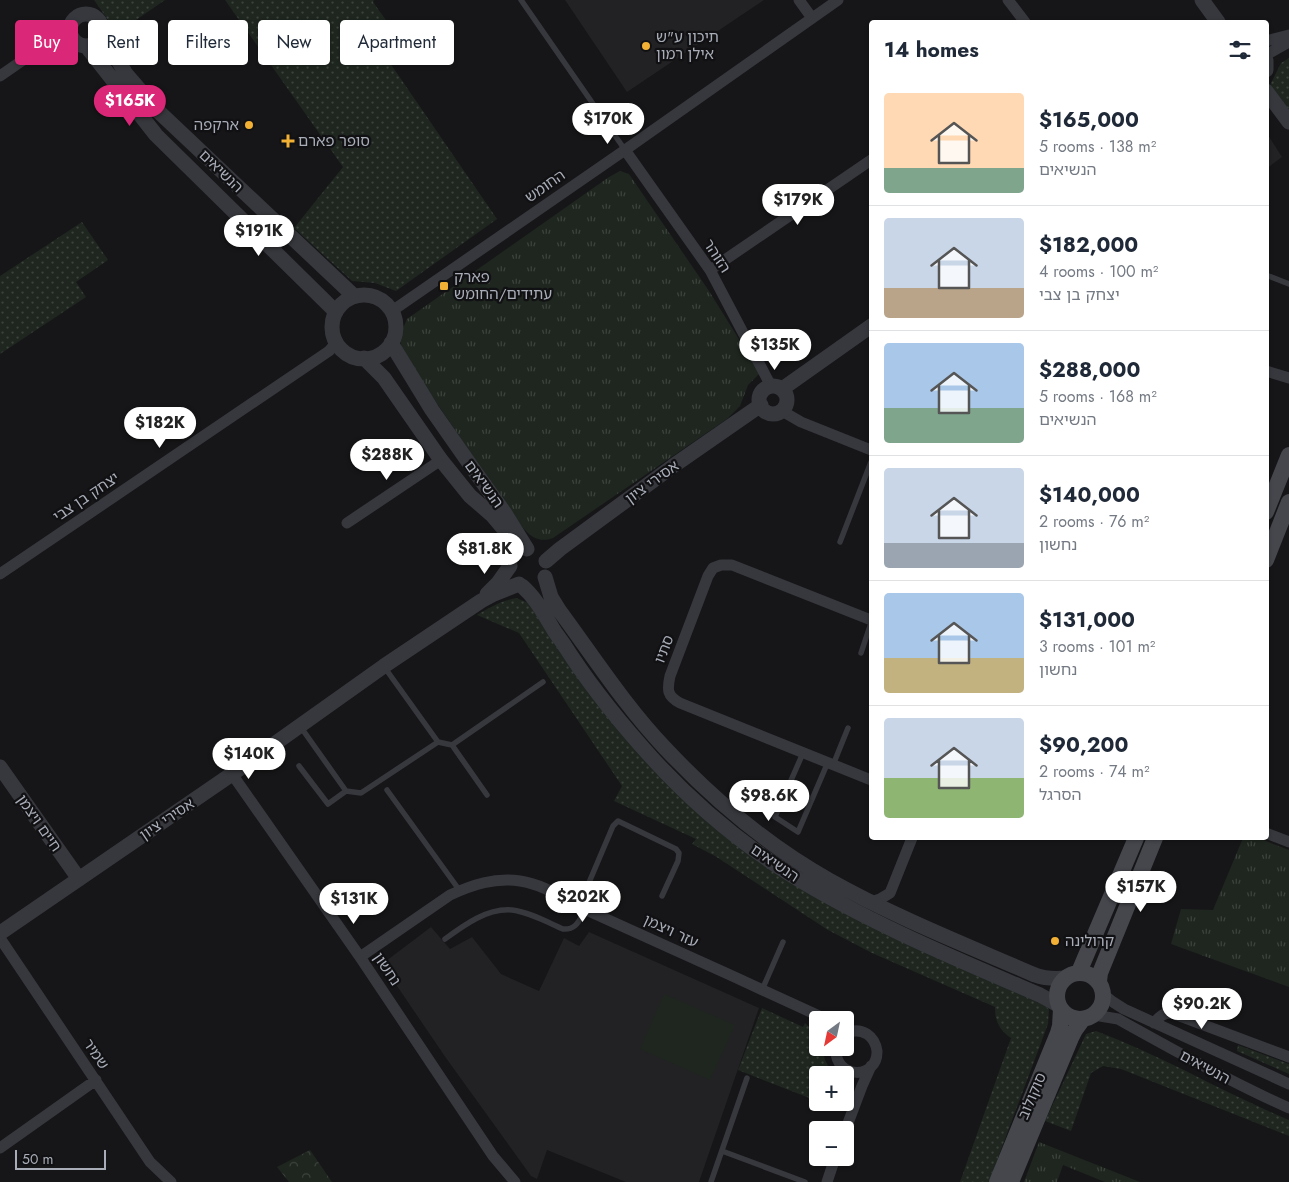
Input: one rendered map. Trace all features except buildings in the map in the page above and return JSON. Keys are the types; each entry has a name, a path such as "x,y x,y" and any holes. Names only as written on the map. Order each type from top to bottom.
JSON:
{"main road":[{"path":"1269,503 1289,455"},
{"path":"1269,552 1289,502"},
{"path":"1135,840 1072,975 1058,988 1057,1000 1060,1007 1072,1018 1088,1017 1102,1005 1100,973 1154,840"},
{"path":"1072,975 1090,974 1101,988"},
{"name":"סוקולוב","path":"997,1182 1058,1033 1060,1007"},
{"name":"סוקולוב","path":"1011,1182 1071,1038 1088,1017"}],"street":[{"path":"799,0 812,18"},
{"name":"החומש","path":"392,311 838,0"},
{"path":"1008,0 1023,20"},
{"path":"1202,0 1217,20"},
{"path":"73,20 77,16 88,14 93,15 99,20"},
{"path":"1269,40 1289,35"},
{"path":"1269,53 1289,42"},
{"path":"78,44 87,47"},
{"name":"הנשיאים","path":"87,47 156,136 336,312"},
{"path":"0,76 16,65"},
{"name":"הנשיאים","path":"121,65 126,74 158,111 354,296"},
{"path":"1269,95 1289,122"},
{"name":"הזוהר","path":"625,150 710,270 777,387"},
{"path":"710,270 869,161"},
{"path":"354,296 372,296 380,299 392,311 396,327 395,336 384,351 374,357 353,356 344,351 337,342 333,332 336,312 341,305 354,296"},
{"path":"777,387 869,327"},
{"name":"יצחק בן צבי","path":"0,574 329,351 337,342"},
{"name":"הנשיאים","path":"391,343 432,410 504,512 527,549"},
{"name":"הנשיאים","path":"364,358 384,378 441,460 470,496 492,515 507,533 511,562"},
{"path":"1269,372 1289,378"},
{"path":"766,387 777,387 786,392 787,402 782,411 778,413 768,412 761,406 760,395 766,387"},
{"name":"אסירי ציון","path":"546,561 673,466 761,406"},
{"path":"782,411 801,422 869,449"},
{"path":"347,523 441,460"},
{"path":"533,549 539,552 546,561 547,572 545,577 533,586 521,585 512,576 510,571 511,562 515,554 520,550 533,549"},
{"name":"אסירי ציון","path":"481,601 498,583 511,562"},
{"name":"סתיו","path":"869,621 732,565 720,565 713,568 708,576 670,676 668,686 669,693 673,699 680,703 869,779"},
{"name":"הנשיאים","path":"545,577 551,597 559,610 646,727 690,774 716,798 771,842 828,880 899,915 1036,975 1055,979 1072,975"},
{"name":"הנשיאים","path":"521,585 535,599 589,681 628,731 679,787 729,831 786,872 840,902 908,937 1040,995 1060,1007"},
{"name":"אסירי ציון","path":"0,933 232,774 384,666 481,601 494,594 521,585"},
{"name":"חיים ויצמן","path":"0,767 79,879"},
{"name":"נחשון","path":"232,774 360,957 493,1156 514,1182"},
{"path":"1269,834 1289,842"},
{"path":"871,902 880,900 890,893 911,840"},
{"name":"עזר ויצמן","path":"360,957 460,891 483,882 520,881 550,890 582,908 809,1011"},
{"path":"890,893 895,910 899,915"},
{"name":"שמיר","path":"0,938 150,1162 171,1182"},
{"name":"הנשיאים","path":"1101,988 1113,1002 1124,1009 1289,1084"},
{"path":"1154,1023 1162,1014 1172,1012 1289,1057"},
{"name":"הנשיאים","path":"1088,1017 1118,1019 1222,1076 1289,1108"},
{"path":"854,1031 868,1035 876,1046 877,1054 854,1106"},
{"path":"854,1072 865,1071 871,1066"},
{"path":"0,1148 96,1080"},
{"path":"827,1182 832,1166"}],"lane":[{"path":"521,0 625,150"},
{"path":"1269,277 1289,284"},
{"path":"840,542 869,467"},
{"path":"861,653 869,628"},
{"path":"384,666 438,742 452,745 487,795"},
{"path":"452,745 543,682"},
{"path":"300,726 346,791"},
{"path":"803,753 775,818 798,832 848,728"},
{"path":"299,766 328,804 346,791 361,793 438,742"},
{"path":"387,790 460,891"},
{"path":"445,939 471,921 499,910 522,912 563,930 572,928 576,925 613,826 618,821 676,849 679,853 678,861 662,896"},
{"path":"762,990 784,942"},
{"path":"711,1182 747,1078"},
{"path":"722,1151 805,1182"}],"shaded area":[{"name":"תיכון ע\"ש אילן רמון","path":"565,0 764,0 627,92"},
{"path":"1269,137 1282,157 1269,167"},
{"path":"431,927 450,949 472,937 501,974 539,991 564,938 579,946 589,932 759,1008 699,1182 626,1182 547,1150 537,1179 531,1176 446,1058 382,964"}],"green space":[{"path":"94,0 165,0 136,20 108,20"},
{"path":"225,0 374,0 373,2 386,20 340,20 340,65 391,65 497,219 396,291 375,283 352,281 294,228 343,167 271,65 330,65 330,20 258,20 258,47 248,33 248,20 239,20"},
{"path":"1289,58 1289,113 1269,87 1281,63"},
{"path":"620,171 629,174 709,291 760,373 748,385 740,406 727,419 553,538 539,539 528,533 511,512 406,358 401,343 401,334 407,319"},
{"path":"82,222 108,260 76,282 86,297 0,354 0,276"},
{"path":"516,598 529,603 587,685 743,846 1049,1009 1048,1024 989,1182 960,1182 1011,1038 1003,1032 999,1025 995,1007 872,953 828,930 715,856 692,844 696,839 614,801 622,786 519,633 477,615 505,601"},
{"path":"1242,840 1263,840 1289,850 1289,987 1171,944 1181,909 1213,910"},
{"path":"664,994 735,1025 710,1080 640,1049"},
{"path":"762,1008 803,1027 805,1023 809,1027 809,1056 824,1056 828,1066 809,1066 809,1098 738,1070"},
{"path":"1096,1031 1289,1120 1289,1136 1121,1069 1103,1066 1091,1073 1071,1131 1045,1121 1086,1034"},
{"path":"1238,1045 1289,1064 1289,1074 1237,1051"},
{"path":"1039,1142 1140,1182 1105,1182 1063,1165 1057,1182 1024,1182"},
{"path":"310,1150 332,1182 289,1182 277,1167"}],"place":[{"name":"תיכון ע\"ש אילן רמון","path":"646,46"},
{"name":"ארקפה","path":"249,125"},
{"name":"סופר פארם","path":"288,141"},
{"name":"פארק עתידים/החומש","path":"444,286"},
{"name":"קרולינה","path":"1055,941"}]}
